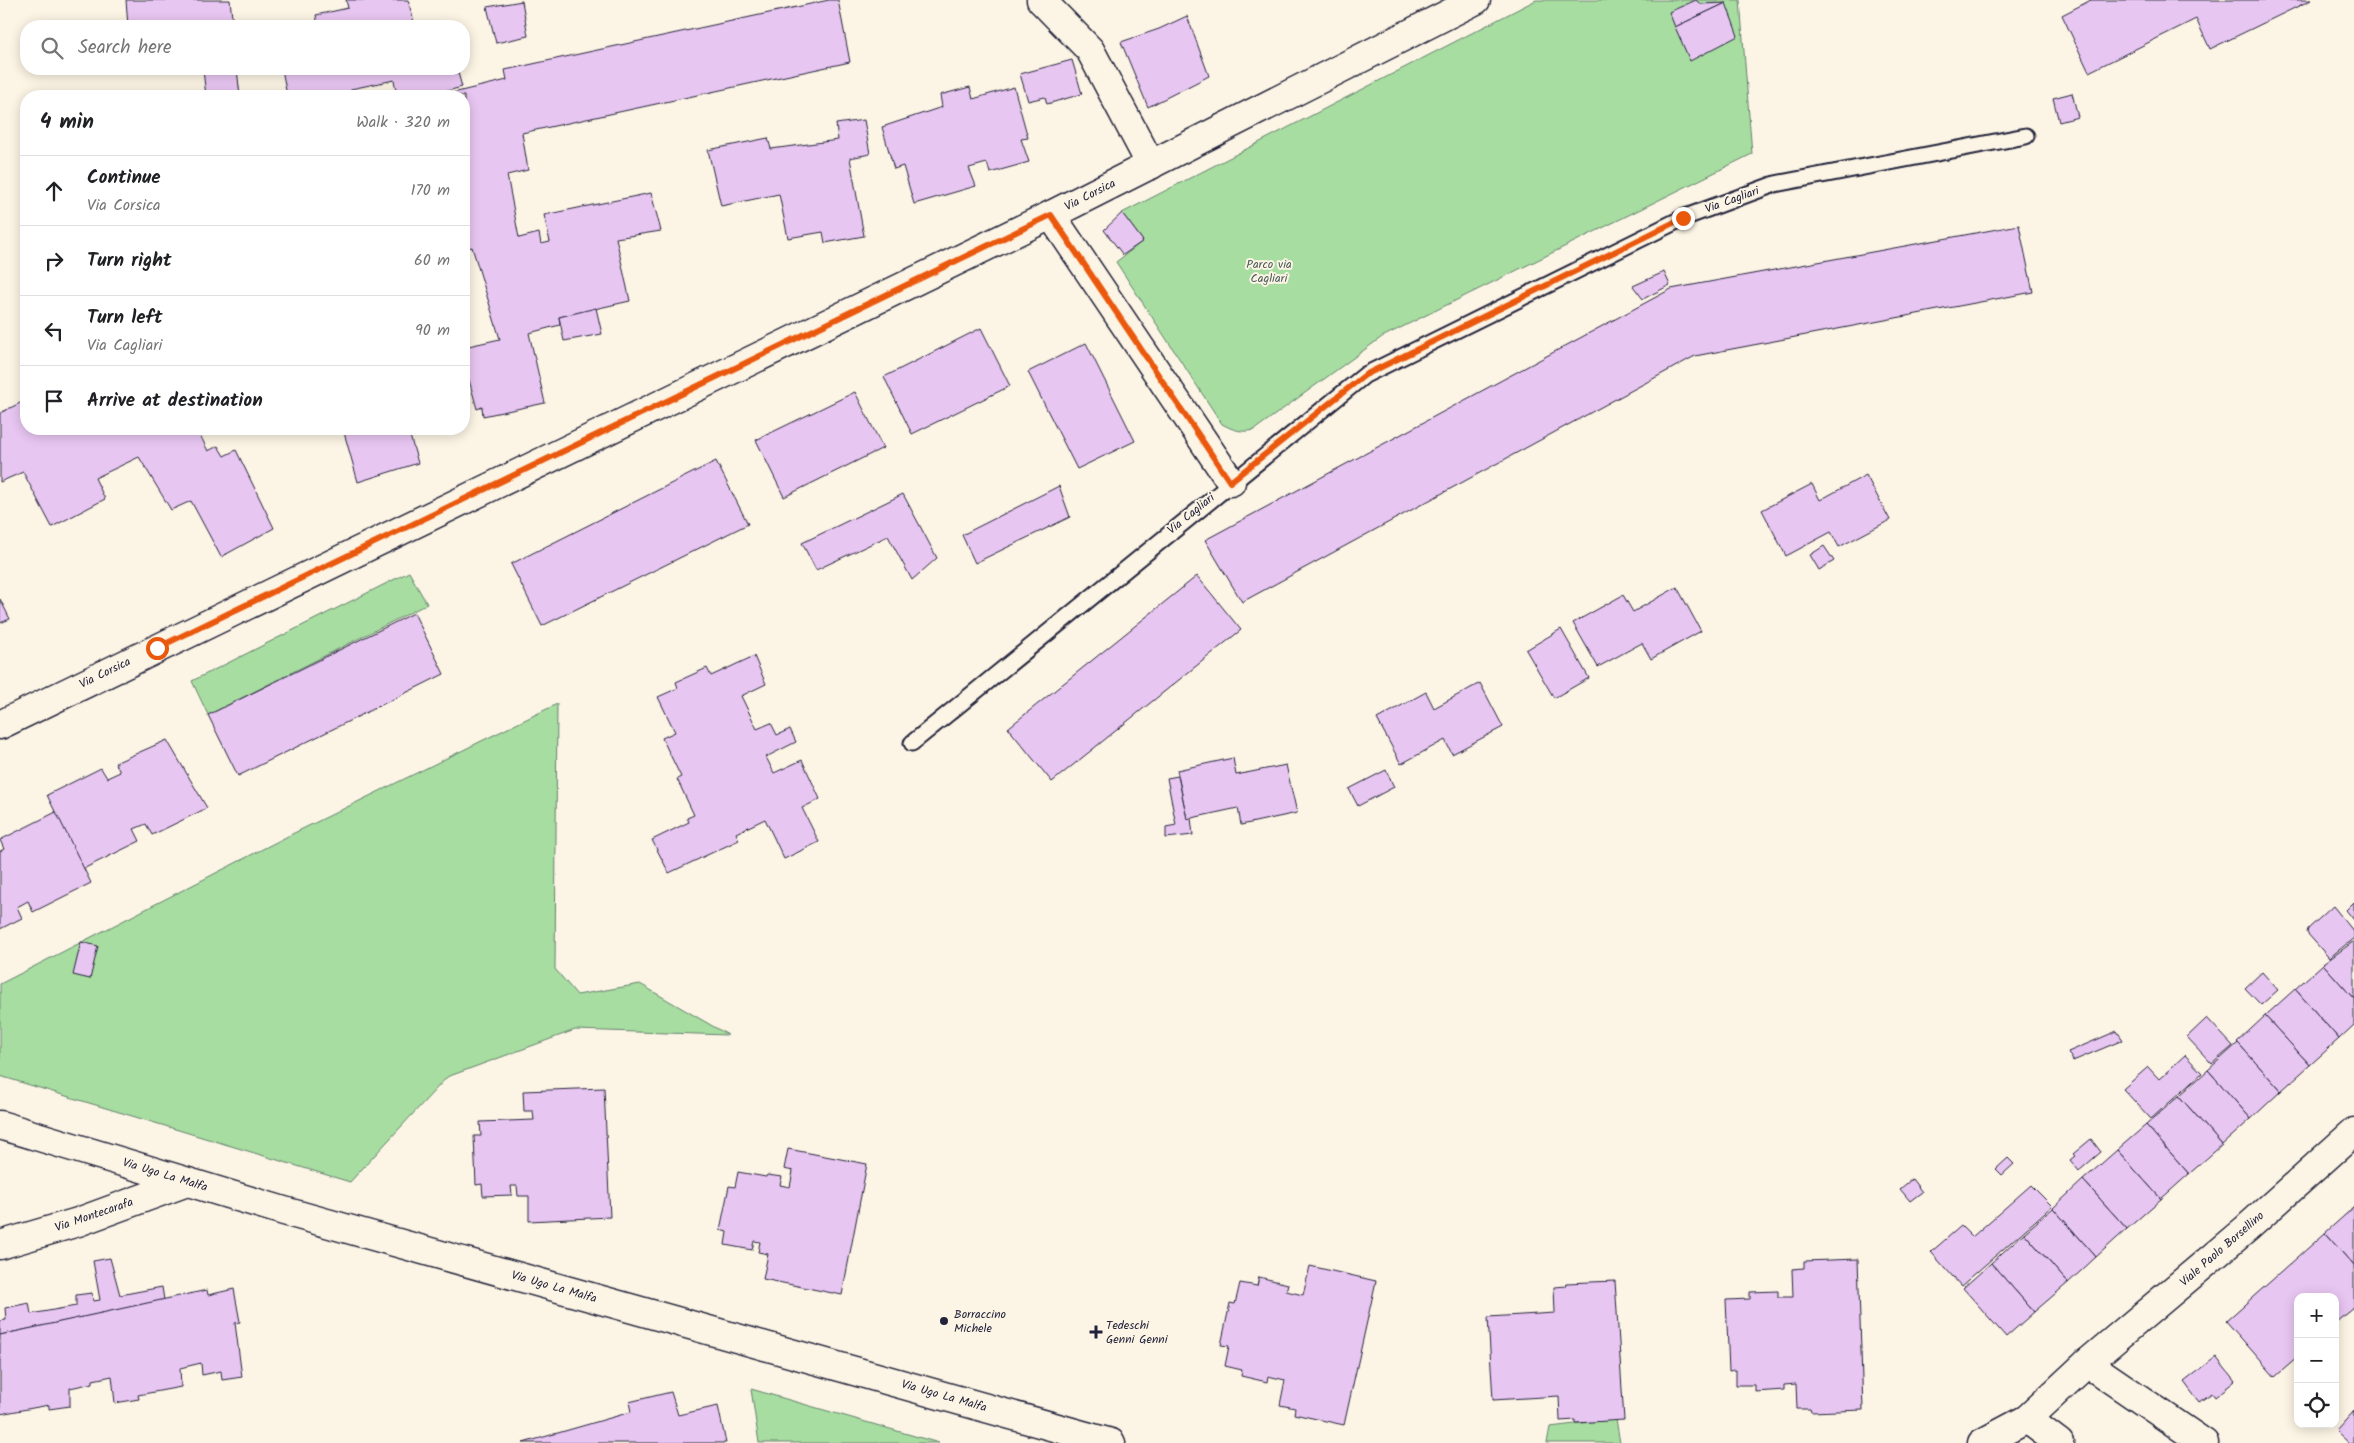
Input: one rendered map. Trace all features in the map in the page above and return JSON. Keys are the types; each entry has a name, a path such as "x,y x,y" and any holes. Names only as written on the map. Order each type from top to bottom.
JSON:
{"street":[{"path":"1041,0 1090,50 1151,165"},
{"name":"Via Corsica","path":"0,724 1051,215 1476,0"},
{"path":"1051,215 1230,482"},
{"name":"Via Ugo La Malfa","path":"0,1125 284,1211 1111,1443"},
{"name":"Viale Paolo Borsellino","path":"1982,1443 2027,1419 2087,1363 2246,1228 2354,1132"},
{"name":"Via Montecarafa","path":"0,1245 78,1222 187,1182"},
{"path":"2087,1363 2204,1443"},
{"path":"2027,1419 2059,1443"}],"lane":[{"name":"Via Cagliari","path":"912,743 1230,482 1365,375 1683,218 1775,184 2026,136"}],"green space":[{"name":"Parco via Cagliari","path":"1536,0 1740,0 1752,154 1382,337 1254,430 1238,430 1222,424 1116,262 1143,241 1122,213"},
{"path":"409,572 427,604 208,715 192,681"},
{"path":"557,704 555,969 577,995 640,984 728,1035 575,1030 447,1077 350,1182 0,1076 0,984 288,836"},
{"path":"751,1389 939,1443 759,1443"},
{"path":"1616,1419 1620,1443 1547,1443 1550,1427"}],"building":[{"path":"126,0 230,0 232,20 128,20"},
{"path":"346,0 408,0 413,20 317,20 316,15 348,8"},
{"path":"829,0 838,0 850,62 522,133 528,170 507,175 519,238 539,233 541,244 550,242 544,215 651,193 661,231 616,238 630,301 559,317 560,325 529,333 545,403 483,416 482,407 477,409 470,384 470,346 500,339 472,247 470,248 470,90 465,90 507,80 505,70"},
{"path":"1696,0 1700,4 1726,3 1675,27 1669,12"},
{"path":"2091,0 2311,0 2210,49 2196,19 2089,72 2062,15"},
{"path":"522,1 528,36 496,43 487,7"},
{"path":"1726,3 1738,36 1690,61 1675,27"},
{"path":"1187,16 1209,76 1148,107 1121,42 1159,29"},
{"path":"1072,60 1082,94 1047,104 1045,97 1028,101 1020,74"},
{"path":"204,75 238,75 239,90 205,90"},
{"path":"283,75 459,75 462,87 451,90 396,90 394,80 351,90 286,90"},
{"path":"970,87 973,99 1014,87 1028,138 1021,139 1029,162 990,173 987,163 969,168 976,186 914,204 903,166 894,169 882,127 942,107 940,95"},
{"path":"2072,93 2078,117 2059,122 2053,98"},
{"path":"864,120 870,154 850,158 864,236 825,243 823,232 788,238 779,194 721,206 708,150 768,138 771,149 838,140 836,124"},
{"path":"1122,213 1143,241 1123,255 1104,230"},
{"path":"2019,225 2033,292 1695,356 1242,602 1205,540 1671,289"},
{"path":"1664,272 1670,285 1643,299 1633,286"},
{"path":"596,308 602,334 564,341 559,317"},
{"path":"981,328 1010,386 912,434 884,377"},
{"path":"1086,343 1135,441 1077,469 1028,372"},
{"path":"855,392 883,448 784,497 756,440"},
{"path":"20,403 20,435 200,435 208,451 218,446 224,456 236,450 274,528 221,557 191,501 171,510 139,457 95,478 105,499 52,527 23,472 0,482 0,413"},
{"path":"345,435 410,435 418,463 358,482"},
{"path":"716,461 748,524 542,626 511,564"},
{"path":"1866,475 1890,520 1839,547 1831,532 1786,556 1762,510 1812,484 1820,500"},
{"path":"1059,486 1070,517 975,563 962,535"},
{"path":"903,494 937,558 912,580 888,536 816,570 802,543"},
{"path":"1824,546 1834,561 1819,570 1810,555"},
{"path":"1197,576 1241,630 1052,782 1008,728"},
{"path":"1677,587 1701,631 1651,659 1642,643 1598,667 1573,623 1623,595 1633,612"},
{"path":"0,599 10,619 0,623"},
{"path":"414,613 444,674 238,776 208,715"},
{"path":"1561,629 1589,678 1554,698 1526,650"},
{"path":"754,656 766,684 741,696 757,729 771,723 777,735 790,729 796,742 766,757 774,773 802,760 820,799 802,808 819,842 784,859 765,819 736,833 739,840 669,873 652,840 689,822 687,818 694,815 677,779 681,777 662,738 675,732 658,697 678,688 676,682 707,668 711,676"},
{"path":"1480,683 1503,727 1452,754 1445,740 1401,764 1377,719 1426,692 1434,708"},
{"path":"167,740 207,808 152,835 146,824 134,829 140,841 83,869 47,795 101,768 107,778 120,772 115,763"},
{"path":"1233,758 1236,775 1286,765 1297,813 1241,825 1238,808 1187,819 1177,770"},
{"path":"1386,770 1394,787 1358,806 1349,789"},
{"path":"1178,776 1187,819 1191,818 1193,835 1166,838 1166,827 1176,825 1167,778"},
{"path":"56,812 91,883 33,912 28,901 17,907 22,918 0,929 0,851 4,849 0,840"},
{"path":"2354,902 2354,920 2346,910"},
{"path":"2333,906 2354,932 2354,938 2329,958 2307,933 2308,929"},
{"path":"2354,941 2354,999 2323,964"},
{"path":"81,942 98,946 90,979 73,975"},
{"path":"2323,964 2354,999 2354,1025 2339,1039 2295,989"},
{"path":"2262,972 2278,990 2261,1005 2245,988"},
{"path":"2295,989 2339,1039 2310,1065 2265,1016"},
{"path":"2265,1016 2310,1065 2281,1091 2237,1042"},
{"path":"2207,1018 2233,1046 2212,1064 2187,1037"},
{"path":"2117,1031 2123,1040 2073,1061 2068,1052"},
{"path":"2238,1043 2281,1091 2251,1119 2208,1070"},
{"path":"2185,1055 2202,1073 2151,1119 2123,1089 2148,1067 2159,1079"},
{"path":"2208,1070 2251,1119 2222,1145 2179,1096"},
{"path":"604,1088 610,1217 529,1221 529,1196 518,1196 517,1186 511,1186 512,1195 483,1196 482,1184 476,1185 474,1136 481,1136 480,1122 534,1120 533,1111 524,1111 523,1091"},
{"path":"2179,1096 2222,1145 2189,1174 2146,1125"},
{"path":"2146,1125 2189,1174 2161,1199 2117,1150"},
{"path":"2091,1139 2101,1152 2079,1171 2070,1160 2075,1156 2073,1154"},
{"path":"788,1149 867,1164 842,1295 763,1279 768,1254 758,1252 760,1242 754,1241 752,1250 725,1245 727,1232 720,1230 729,1186 735,1187 738,1172 766,1177 767,1175 782,1177 780,1185 790,1187 793,1171 784,1169"},
{"path":"2117,1150 2161,1199 2127,1229 2083,1180"},
{"path":"2008,1158 2014,1164 2002,1175 1996,1169"},
{"path":"1912,1179 1922,1192 1910,1201 1900,1189"},
{"path":"2083,1180 2127,1229 2096,1257 2053,1208"},
{"path":"2031,1185 2052,1206 1961,1286 1931,1252 1961,1226 1972,1237"},
{"path":"2354,1207 2354,1266 2325,1233"},
{"path":"2053,1208 2096,1257 2068,1283 2024,1233"},
{"path":"2024,1233 2068,1283 2034,1312 1991,1263"},
{"path":"2325,1233 2354,1266 2354,1307 2339,1320 2339,1293 2294,1293 2294,1360 2275,1377 2226,1321"},
{"path":"110,1258 120,1295 162,1287 164,1300 0,1335 0,1321 6,1320 5,1308 29,1303 31,1314 76,1306 76,1295 92,1293 93,1301 100,1300 93,1261"},
{"path":"1858,1259 1863,1410 1811,1412 1810,1409 1797,1409 1796,1384 1784,1385 1784,1390 1755,1392 1755,1385 1736,1385 1736,1370 1729,1371 1726,1300 1750,1299 1750,1292 1778,1291 1778,1297 1793,1297 1792,1269 1804,1268 1804,1261"},
{"path":"1991,1263 2034,1312 2006,1337 1963,1288"},
{"path":"1310,1266 1376,1281 1344,1425 1294,1414 1295,1408 1280,1405 1285,1380 1268,1376 1267,1382 1241,1376 1242,1370 1225,1366 1229,1346 1221,1345 1230,1303 1235,1304 1240,1283 1257,1286 1259,1277 1288,1284 1286,1291 1303,1295"},
{"path":"1615,1281 1624,1420 1575,1423 1575,1420 1560,1421 1559,1396 1493,1400 1488,1317 1555,1313 1554,1287 1567,1286 1566,1283"},
{"path":"234,1289 240,1322 235,1323 242,1377 222,1380 221,1371 202,1375 201,1363 180,1368 181,1387 138,1395 139,1399 115,1403 112,1376 93,1380 93,1383 70,1388 70,1406 49,1409 49,1405 0,1414 0,1335 207,1290 208,1295"},
{"path":"2216,1357 2235,1381 2215,1397 2212,1393 2199,1402 2184,1382"},
{"path":"671,1392 678,1415 718,1406 726,1443 523,1443 631,1412 629,1402"},
{"path":"2354,1411 2354,1443 2349,1443 2336,1431"}],"place":[{"name":"Borraccino Michele","path":"944,1321"},
{"name":"Tedeschi Genni Genni","path":"1096,1332"}],"route":[{"path":"157,648 1051,215 1230,482 1365,375 1683,218"}]}
